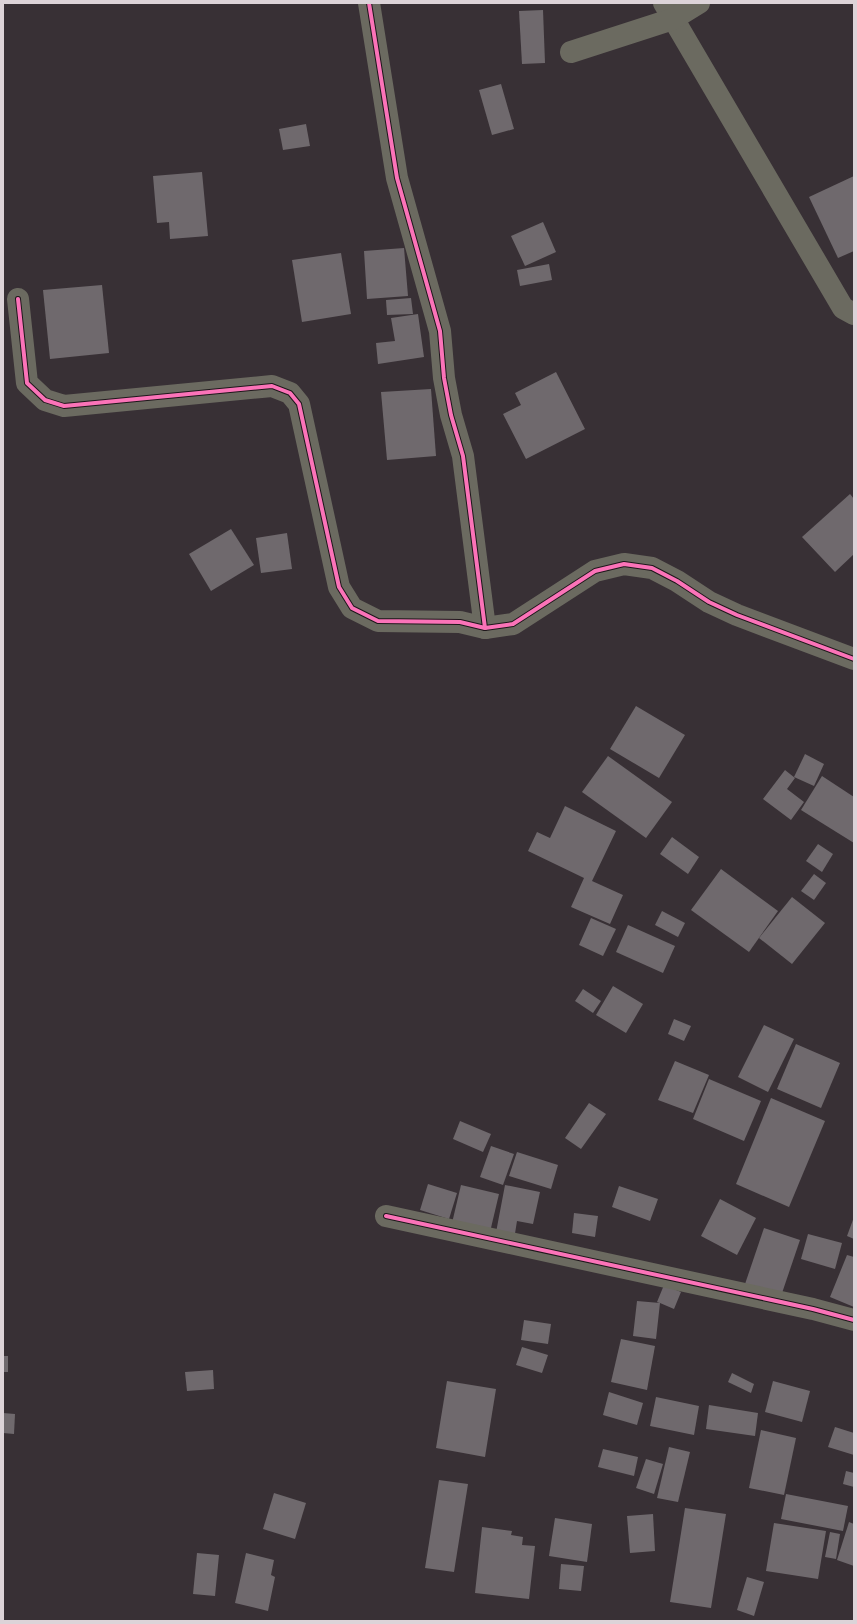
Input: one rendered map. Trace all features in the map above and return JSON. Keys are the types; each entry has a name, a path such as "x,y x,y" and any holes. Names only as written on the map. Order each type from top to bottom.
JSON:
{"street":[{"path":"369,3 397,178 440,331 444,378 451,414 463,456 485,628"},
{"path":"571,52 669,11 699,3"},
{"path":"669,11 843,308 854,314"},
{"path":"18,299 27,383 45,400 64,406 272,386 290,393 299,404 339,587 352,608 378,621 460,622 485,628 512,624 595,571 624,564 652,568 677,581 709,602 737,615 854,659"},
{"path":"386,1216 854,1320"}],"building":[{"path":"543,10 545,63 522,64 519,11"},
{"path":"501,84 514,129 492,135 479,90"},
{"path":"306,124 310,146 283,150 279,129"},
{"path":"202,172 208,236 170,239 169,222 157,223 153,176"},
{"path":"854,176 854,251 838,258 809,197"},
{"path":"543,222 556,252 525,266 511,236"},
{"path":"404,248 408,296 367,299 364,251"},
{"path":"341,253 351,314 302,322 292,260"},
{"path":"549,264 552,280 520,286 517,270"},
{"path":"102,285 109,353 50,359 43,290"},
{"path":"411,298 413,314 387,315 386,300"},
{"path":"418,314 424,357 378,364 376,343 395,341 391,318"},
{"path":"556,372 585,429 526,459 503,414 521,405 515,393"},
{"path":"431,389 436,456 387,460 381,392"},
{"path":"850,494 854,499 854,554 835,572 802,537"},
{"path":"231,529 254,565 211,591 189,554"},
{"path":"287,533 292,569 261,573 256,538"},
{"path":"636,706 685,735 659,778 610,749"},
{"path":"805,754 824,764 814,786 794,777"},
{"path":"608,756 672,802 646,838 582,792"},
{"path":"785,770 795,778 787,789 804,802 791,820 763,799"},
{"path":"822,776 854,797 854,843 801,810"},
{"path":"565,806 616,831 592,881 623,895 610,924 571,907 584,878 528,851 537,832 550,838"},
{"path":"672,837 699,857 688,874 660,854"},
{"path":"818,844 833,854 822,872 806,861"},
{"path":"721,869 778,911 749,952 691,910"},
{"path":"814,874 826,883 814,900 801,891"},
{"path":"792,897 825,923 792,964 759,938"},
{"path":"662,911 685,923 678,937 655,925"},
{"path":"591,918 616,929 603,956 579,945"},
{"path":"628,925 675,946 663,973 616,952"},
{"path":"613,986 643,1004 626,1033 596,1015"},
{"path":"583,989 601,1001 593,1013 575,1001"},
{"path":"674,1019 691,1026 684,1041 668,1034"},
{"path":"764,1025 794,1039 768,1092 738,1077"},
{"path":"796,1044 840,1063 821,1108 777,1089"},
{"path":"675,1061 709,1075 693,1113 658,1100"},
{"path":"709,1079 761,1101 744,1141 693,1119"},
{"path":"771,1098 825,1121 789,1207 736,1184"},
{"path":"589,1103 606,1114 581,1149 565,1138"},
{"path":"460,1121 491,1134 483,1152 453,1139"},
{"path":"491,1146 514,1154 503,1185 480,1177"},
{"path":"517,1152 558,1165 551,1189 509,1176"},
{"path":"428,1184 457,1193 449,1219 420,1210"},
{"path":"461,1185 499,1194 490,1232 452,1223"},
{"path":"505,1185 540,1192 533,1224 517,1221 513,1246 494,1243"},
{"path":"619,1186 658,1199 650,1221 612,1207"},
{"path":"720,1199 756,1218 737,1255 701,1236"},
{"path":"574,1213 598,1216 595,1237 572,1233"},
{"path":"854,1217 854,1239 847,1236"},
{"path":"764,1228 800,1240 780,1299 744,1287"},
{"path":"808,1234 842,1243 835,1269 801,1259"},
{"path":"847,1255 854,1257 854,1307 830,1297"},
{"path":"664,1285 681,1292 674,1309 657,1302"},
{"path":"637,1301 660,1303 656,1339 633,1336"},
{"path":"524,1320 551,1324 548,1344 521,1340"},
{"path":"621,1339 655,1346 647,1390 611,1382"},
{"path":"522,1347 548,1355 542,1373 516,1365"},
{"path":"3,1356 8,1356 8,1372 3,1372"},
{"path":"213,1370 214,1389 187,1391 185,1372"},
{"path":"732,1373 754,1384 751,1393 728,1382"},
{"path":"447,1381 496,1389 485,1457 436,1448"},
{"path":"773,1381 810,1391 802,1422 765,1412"},
{"path":"609,1392 643,1403 637,1425 603,1415"},
{"path":"656,1397 699,1406 694,1435 650,1426"},
{"path":"709,1405 758,1413 755,1436 706,1429"},
{"path":"3,1413 15,1414 14,1434 3,1433"},
{"path":"835,1427 854,1433 854,1455 828,1447"},
{"path":"761,1430 796,1438 784,1495 749,1488"},
{"path":"669,1447 690,1452 678,1502 657,1498"},
{"path":"603,1449 638,1457 634,1476 598,1467"},
{"path":"646,1459 663,1464 654,1494 636,1488"},
{"path":"846,1471 854,1473 854,1487 843,1484"},
{"path":"439,1480 468,1484 454,1572 425,1568"},
{"path":"274,1493 306,1503 295,1539 263,1529"},
{"path":"786,1494 848,1506 843,1531 781,1519"},
{"path":"685,1508 726,1514 711,1608 670,1602"},
{"path":"653,1514 655,1551 630,1553 627,1516"},
{"path":"555,1518 592,1524 587,1562 549,1556"},
{"path":"849,1522 854,1524 854,1566 837,1560"},
{"path":"774,1523 826,1531 818,1579 766,1571"},
{"path":"482,1527 512,1531 511,1535 523,1537 522,1545 535,1546 529,1599 475,1593"},
{"path":"830,1532 840,1534 836,1559 825,1557"},
{"path":"197,1553 219,1555 215,1596 193,1594"},
{"path":"246,1553 274,1560 271,1575 275,1577 268,1611 235,1603"},
{"path":"561,1564 584,1566 581,1591 559,1589"},
{"path":"747,1577 764,1582 754,1616 737,1610"}],"cycle path":[{"path":"369,3 397,178 440,331 444,378 451,415 463,456 485,628"},
{"path":"18,299 27,383 45,400 64,406 272,386 290,393 299,404 339,587 352,608 378,621 460,622 485,628 513,624 595,571 624,564 652,568 677,581 709,602 737,615 854,659"},
{"path":"386,1216 813,1309 854,1320"}]}
